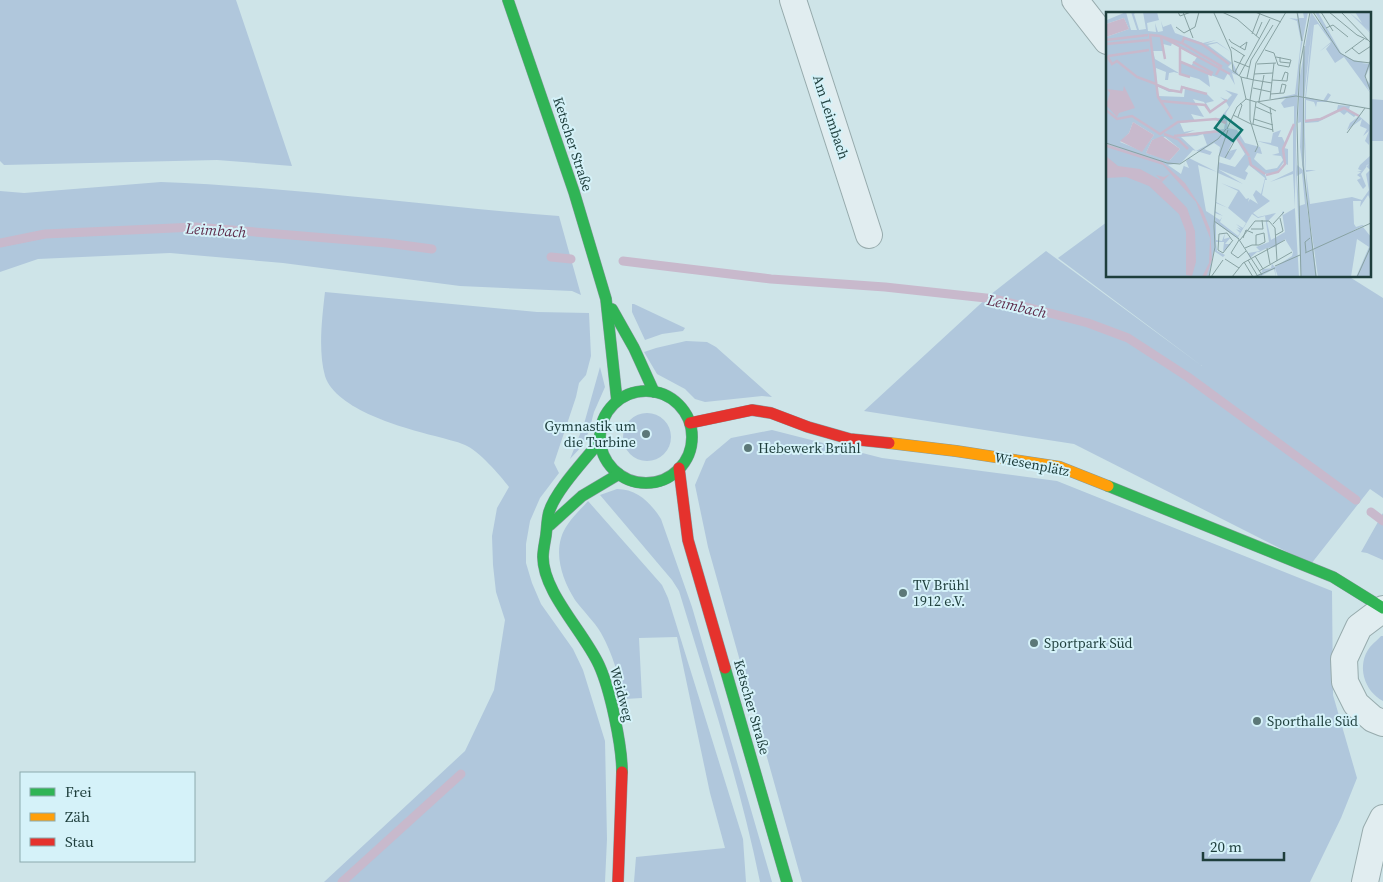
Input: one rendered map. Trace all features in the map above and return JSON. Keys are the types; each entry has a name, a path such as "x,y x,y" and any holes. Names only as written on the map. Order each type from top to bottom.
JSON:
{"main road":[{"name":"Ketscher Straße","path":"508,0 574,192 606,298 618,401"},
{"name":"Ketscher Straße","path":"606,298 634,348 654,392"},
{"path":"644,391 654,392 670,398 682,409 690,423 692,439 688,455 671,476 652,483 633,481 619,474 603,454 600,441 602,426 608,412 618,401 635,393 644,391"},
{"name":"Wiesenplätz","path":"690,423 752,410 771,413 808,427 850,439 956,451 1060,467 1333,577 1383,609"},
{"name":"Weidweg","path":"600,441 557,495 549,512 542,557 545,572 556,597 580,631 599,665 609,695 622,759 618,882"},
{"path":"679,468 688,540"},
{"path":"547,529 567,508 588,491 619,474"},
{"path":"652,483 658,494"},
{"path":"675,521 688,540"},
{"name":"Ketscher Straße","path":"688,540 787,882"}],"street":[{"name":"Am Leimbach","path":"793,0 869,235"},
{"path":"1075,0 1106,40"},
{"name":"Wiesenplätz","path":"1383,609 1359,627 1344,659 1345,682 1356,704 1373,718 1383,723"},
{"path":"1365,882 1376,832 1383,818"}],"shaded area":[{"path":"0,0 236,0 292,166 217,160 4,165 0,161"},
{"path":"1370,99 1383,100 1383,141 1370,141"},
{"path":"161,182 310,192 559,216 581,295 572,291 460,286 283,263 170,253 38,259 0,272 0,191 24,193"},
{"path":"1106,223 1106,278 1351,278 1383,298 1383,498 1370,489 1311,564 1074,444 864,411 990,295 1046,251 1202,366 1058,258"},
{"path":"325,292 537,312 589,313 591,356 586,375 579,383 554,463 559,473 540,498 530,521 526,544 526,563 541,604 573,649 583,670 605,741 607,839 605,882 324,882 465,751 494,690 505,620 496,592 492,536 497,508 509,487 488,463 465,445 372,416 342,399 332,388 325,376 323,366 321,334"},
{"path":"632,304 685,328 683,331 662,334 645,340 632,312"},
{"path":"686,341 707,342 716,347 772,397 762,396 705,402 695,399 685,389 657,374 644,352"},
{"path":"600,367 605,387 582,446 570,459 584,424"},
{"path":"647,413 656,415 664,420 669,428 671,437 669,446 664,454 656,459 647,461 638,459 630,454 625,446 623,437 625,428 630,420 638,415"},
{"name":"Sportpark Süd","path":"772,430 882,458 1057,481 1332,591 1333,695 1357,778 1341,818 1310,882 802,882 708,547 695,485 706,459 731,438"},
{"path":"617,489 631,491 643,498 661,519 692,607 772,882 760,882 733,772 679,591 672,580 600,495"},
{"path":"588,501 662,585 668,598 743,839 746,882 634,882 636,857 725,848 710,793 677,637 639,638 642,698 625,699 609,649 595,624 575,600 562,572 559,552 563,533 575,515"},
{"path":"1383,513 1383,560 1361,552"},
{"path":"1383,636 1383,701 1371,691 1364,677 1363,669 1366,654"}],"waterway":[{"name":"Leimbach","path":"0,243 45,234 195,227 387,243 432,249"},
{"name":"Leimbach","path":"551,257 571,259"},
{"name":"Leimbach","path":"623,261 771,279 885,287 995,299 1088,323 1128,338 1188,377 1356,500"},
{"name":"Leimbach","path":"1371,512 1383,521"},
{"path":"342,882 461,774"}],"traffic: fast":[{"path":"508,0 574,192 606,299 617,401"},
{"path":"612,309 634,348 654,392"},
{"path":"646,391 663,395 678,405 688,420 692,437 688,454 678,469 663,479 646,483 629,479 614,469 604,454 600,437 604,420 614,405 629,395 646,391"},
{"path":"600,441 564,485 553,503 548,517 543,557 545,570 557,598 592,652 603,675 618,733 622,772"},
{"path":"550,525 582,496 619,474"},
{"path":"1108,486 1333,577 1383,608"},
{"path":"725,668 787,882"}],"traffic: slow":[{"path":"889,443 1060,467 1108,486"}],"traffic: jam":[{"path":"690,423 752,410 771,413 808,427 850,439 889,443"},
{"path":"679,468 688,540 725,668"},
{"path":"618,882 622,772"}],"place":[{"name":"Gymnastik um die Turbine","path":"646,434"},
{"name":"Hebewerk Brühl","path":"748,448"},
{"name":"TV Brühl 1912 e.V.","path":"903,593"},
{"name":"Sportpark Süd","path":"1034,643"},
{"name":"Sporthalle Süd","path":"1257,721"}]}
